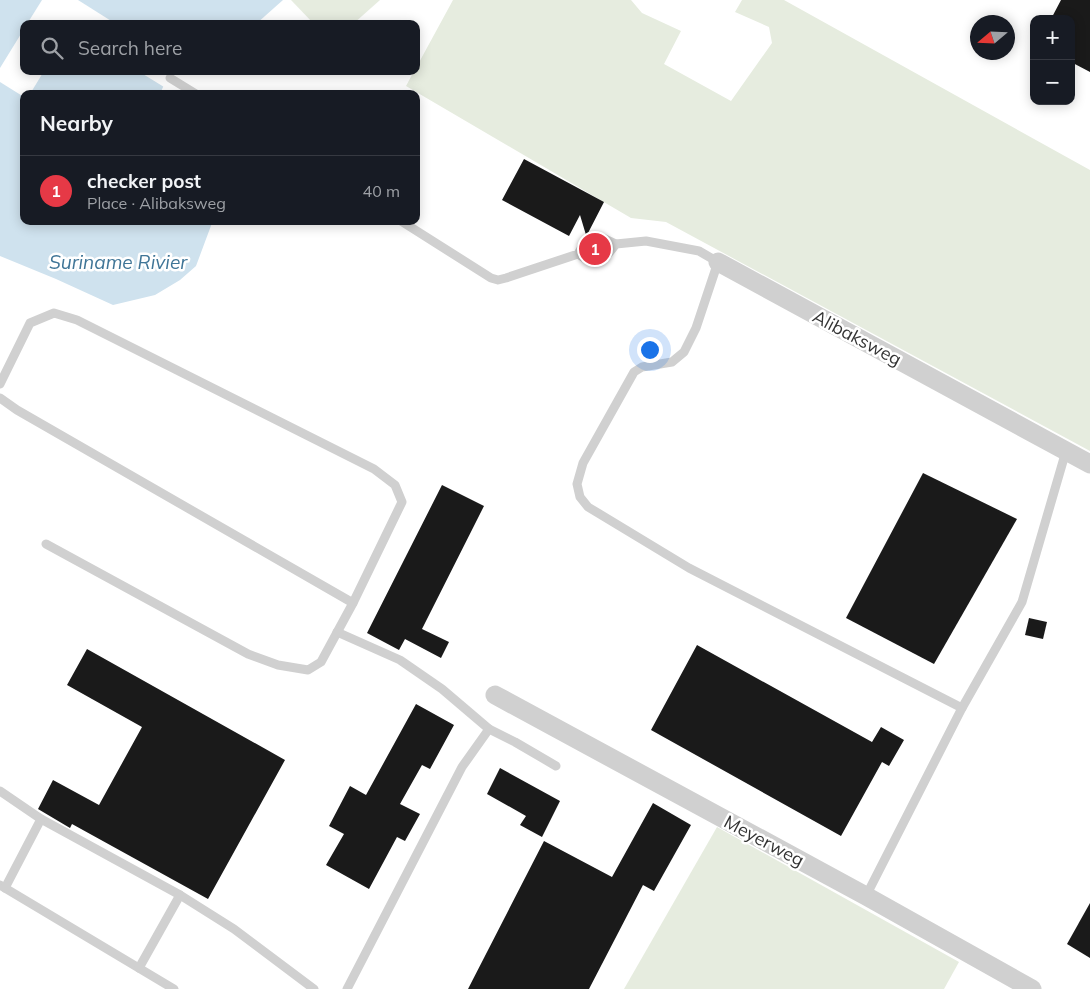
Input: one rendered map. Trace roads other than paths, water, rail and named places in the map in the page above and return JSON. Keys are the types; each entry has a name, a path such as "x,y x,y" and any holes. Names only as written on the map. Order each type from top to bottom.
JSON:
{"street":[{"name":"Alibaksweg","path":"718,262 1090,464"},
{"name":"Meyerweg","path":"495,695 866,896 1032,989"}],"lane":[{"path":"170,78 190,90"},
{"path":"406,225 491,278 498,280 578,254 589,261 600,259 608,256 616,244"},
{"name":"Alibaksweg","path":"578,254 585,242 603,238 616,244 646,241 699,251 718,262"},
{"path":"718,262 696,328 684,352 672,362 642,367 634,372 583,462 577,484 580,497 588,507 689,568 962,708"},
{"path":"0,384 30,323 54,313 76,320 374,469 396,485 402,502 353,603 321,662 308,670 278,665 248,654 46,544"},
{"path":"0,398 17,410 353,603"},
{"path":"866,896 962,708 1022,602 1066,451"},
{"path":"337,632 400,660 442,689 489,729 556,766"},
{"path":"347,989 462,767 489,729"},
{"path":"0,791 41,819 180,895 234,929 314,989"},
{"path":"41,819 3,886 174,989"},
{"path":"139,968 180,895"}],"water":[{"name":"Suriname Rivier","path":"0,0 283,0 260,20 20,20 20,75 168,75 162,90 20,90 20,225 211,225 196,266 180,280 155,295 113,305 0,256"}],"place":[{"name":"checker post","path":"595,249"}]}
